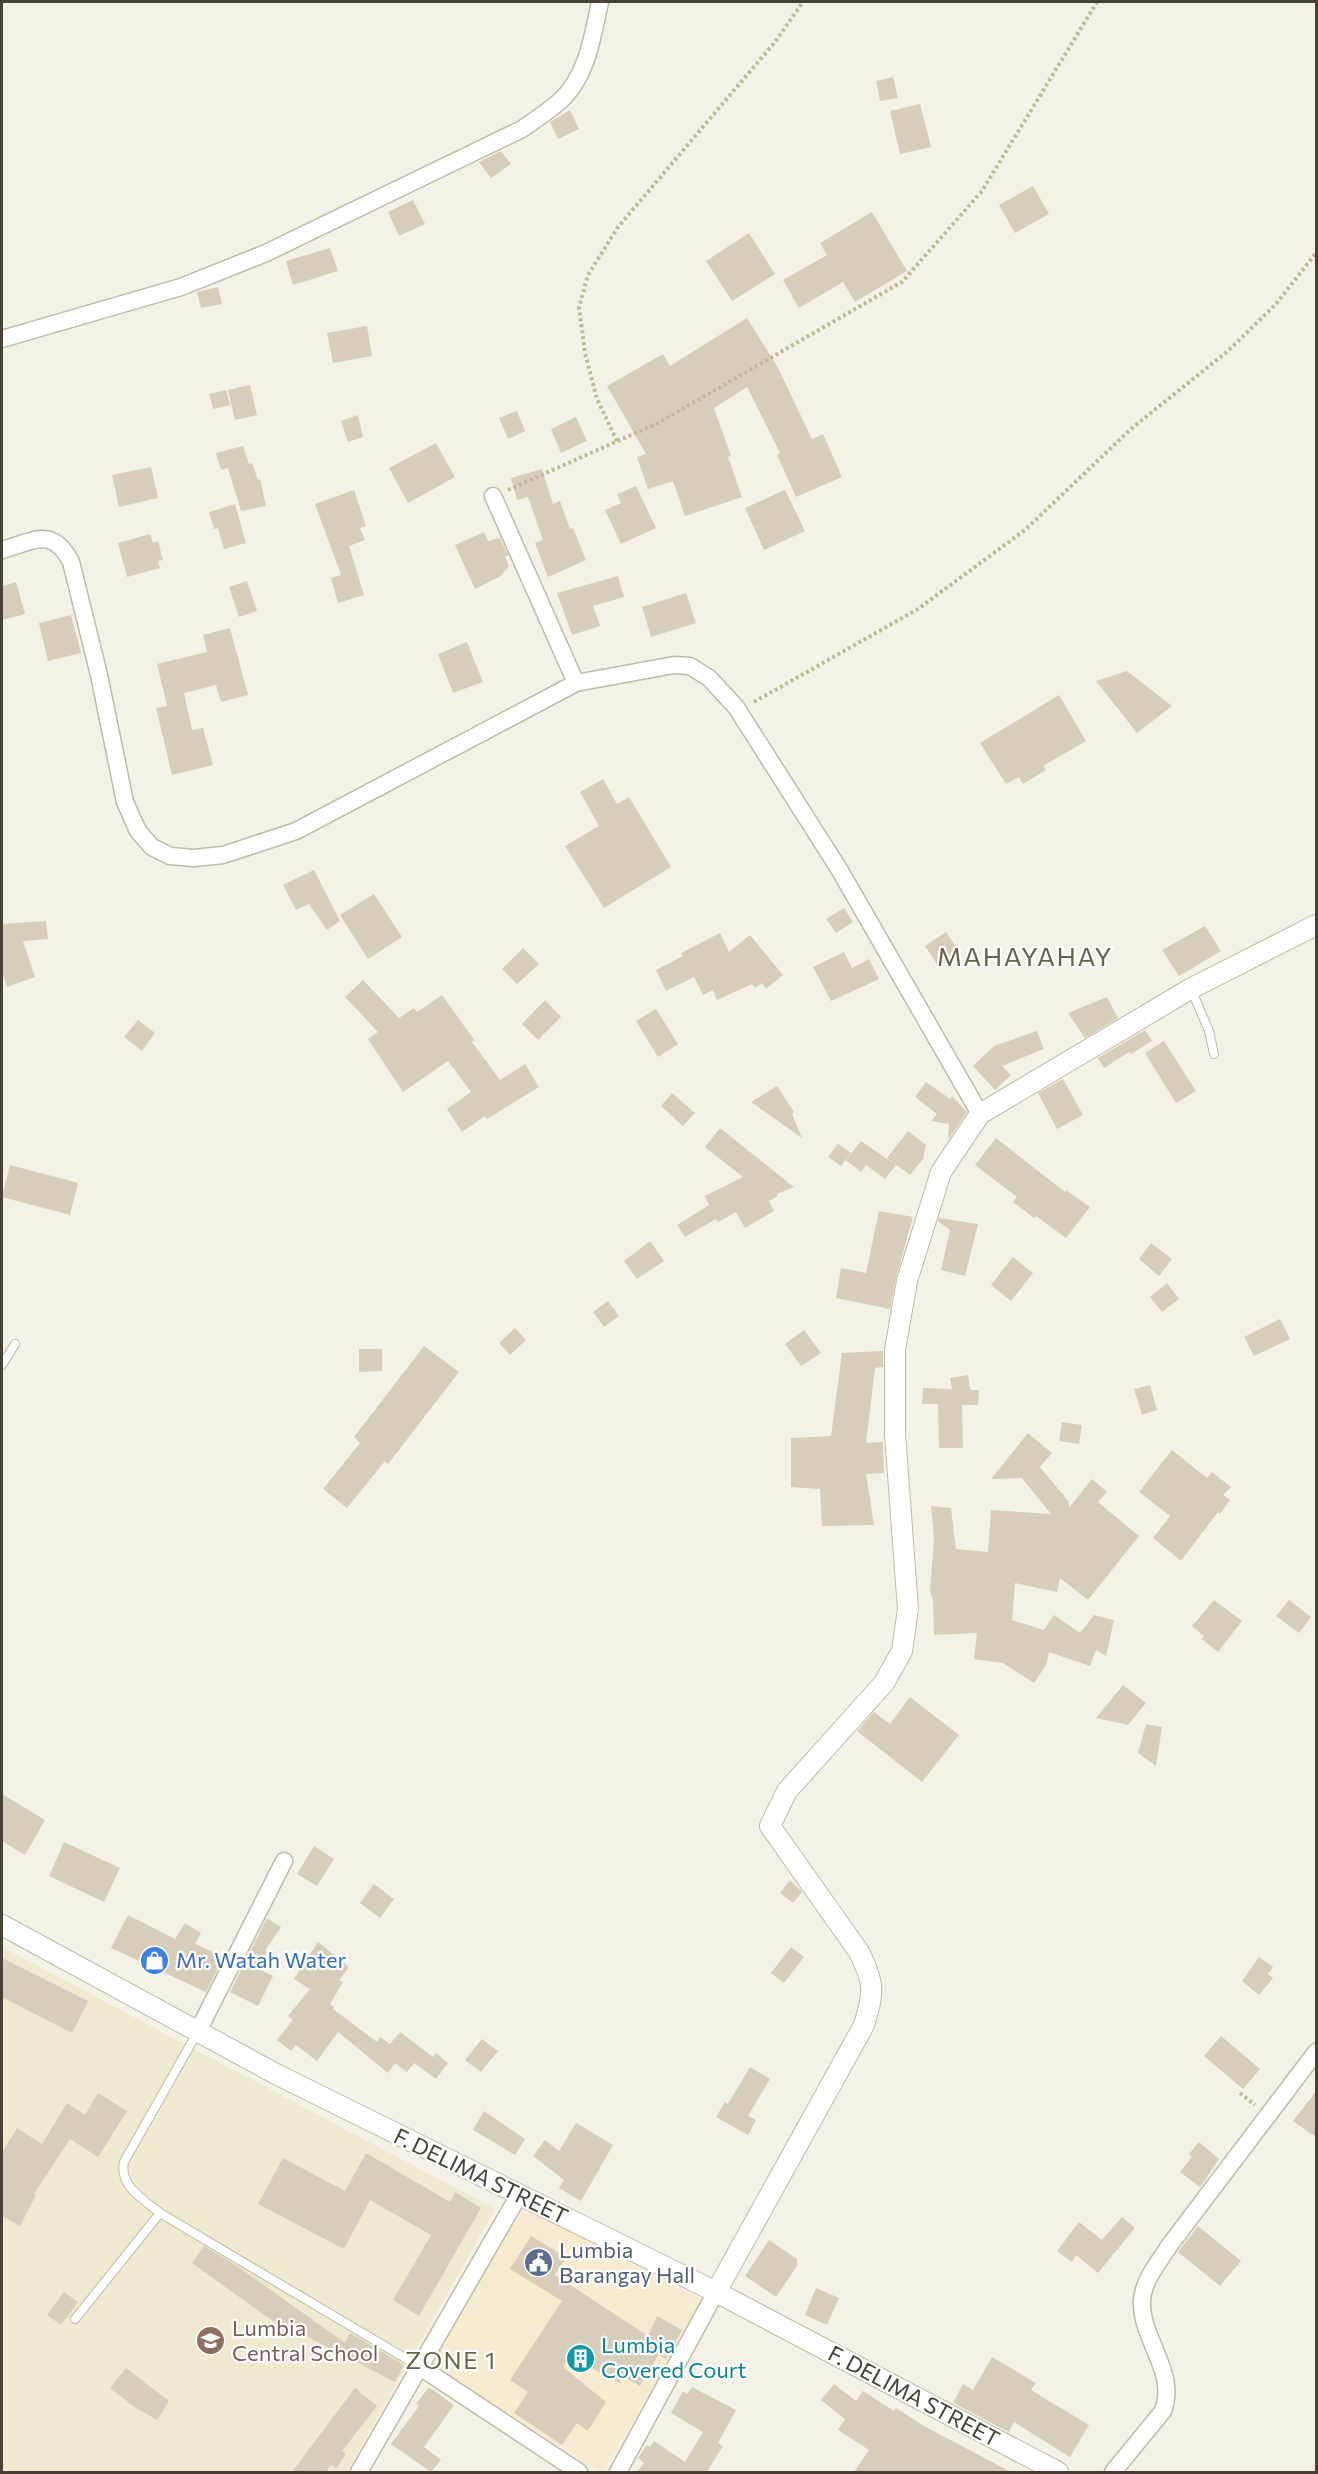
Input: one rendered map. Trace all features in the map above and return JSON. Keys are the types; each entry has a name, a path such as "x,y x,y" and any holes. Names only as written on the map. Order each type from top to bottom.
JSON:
{"street":[{"path":"2,339 181,287 266,254 522,129 559,102 578,78 588,54 600,2"},
{"path":"493,496 576,683"},
{"path":"2,550 39,539 51,539 64,549 71,562 99,675 125,802 138,831 152,847 170,856 194,858 223,855 296,831 576,683 674,665 690,666 709,678 736,707 839,869 980,1114"},
{"path":"618,2472 864,2025 873,1989 859,1952 770,1826 787,1791 884,1683 902,1651 908,1609 895,1434 896,1350 907,1281 941,1172 980,1114 1190,989 1317,925"},
{"path":"198,2033 284,1861"},
{"name":"F. DELIMA STREET","path":"2,1925 198,2033 716,2292 1058,2472"},
{"path":"1113,2472 1163,2411 1168,2399 1167,2384 1144,2318 1142,2299 1151,2274 1169,2246 1317,2052"},
{"path":"359,2472 519,2195"},
{"path":"420,2367 579,2472"}],"lane":[{"path":"1190,989 1209,1031 1214,1054"},
{"path":"2,1365 15,1344"},
{"path":"198,2033 124,2162 122,2172 131,2189 160,2213 420,2367"},
{"path":"75,2319 160,2213"}],"path":[{"path":"617,441 597,399 585,353 579,307 588,275 618,227 775,42 804,2"},
{"path":"493,496 658,423 902,282 982,191 1097,2"},
{"path":"736,707 750,705 918,609 1025,530 1132,428 1228,351 1276,304 1317,253"}],"shaded area":[{"name":"Lumbia Central School","path":"2,1947 495,2209 347,2472 2,2472"},
{"path":"523,2208 703,2300 604,2472 600,2472 432,2364"}],"building":[{"path":"893,77 898,98 880,101 876,81"},
{"path":"920,104 931,147 900,154 890,111"},
{"path":"570,110 579,129 558,139 550,122"},
{"path":"501,151 511,164 491,178 479,162"},
{"path":"1033,186 1049,214 1015,233 999,205"},
{"path":"413,200 425,224 399,236 388,212"},
{"path":"872,212 907,271 855,302 843,282 799,308 783,280 827,255 820,243"},
{"path":"749,233 775,274 732,301 706,261"},
{"path":"330,248 338,271 293,285 286,261"},
{"path":"218,287 222,304 201,308 197,292"},
{"path":"747,318 778,368 812,439 823,434 842,477 796,497 777,455 780,453 747,387 714,408 731,456 728,457 742,497 685,516 673,481 648,489 637,457 646,454 607,386 663,354 670,366"},
{"path":"367,326 372,356 333,363 327,333"},
{"path":"250,385 257,415 235,420 228,390"},
{"path":"226,390 230,405 213,409 209,394"},
{"path":"517,411 525,431 508,439 499,418"},
{"path":"358,415 363,437 348,442 341,421"},
{"path":"576,417 587,441 561,453 551,429"},
{"path":"436,443 455,477 408,503 389,468"},
{"path":"243,446 249,464 252,463 258,480 260,479 266,506 241,511 228,468 221,470 216,453"},
{"path":"151,467 158,498 119,507 112,475"},
{"path":"542,469 553,504 560,501 570,529 573,528 586,560 548,577 535,543 543,540 528,497 517,500 511,478"},
{"path":"636,486 656,528 621,544 605,510 621,503 617,494"},
{"path":"354,490 366,526 360,528 365,540 349,546 364,595 338,603 331,578 341,575 315,504"},
{"path":"785,490 805,531 764,550 745,508"},
{"path":"235,504 246,543 224,549 218,528 214,529 209,512"},
{"path":"484,532 488,541 500,538 508,555 505,557 509,566 501,576 475,589 455,545"},
{"path":"150,534 153,543 158,541 163,560 158,561 160,568 127,577 118,543"},
{"path":"618,576 624,597 593,606 600,626 572,635 557,593"},
{"path":"247,581 257,611 239,617 229,587"},
{"path":"16,582 25,614 2,620 2,586"},
{"path":"686,593 696,623 651,637 642,607"},
{"path":"71,615 81,653 48,661 39,623"},
{"path":"230,628 248,695 221,702 216,685 184,693 192,730 203,728 213,765 172,775 156,708 167,706 157,664 207,652 203,635"},
{"path":"467,642 483,682 453,693 438,654"},
{"path":"1127,671 1172,706 1137,733 1096,681"},
{"path":"1059,695 1086,741 1043,766 1046,770 1023,784 1019,777 1006,784 980,743"},
{"path":"603,779 617,804 629,797 671,867 604,908 565,846 599,826 580,792"},
{"path":"314,870 340,921 327,930 309,904 296,910 283,885"},
{"path":"374,894 402,937 368,959 340,915"},
{"path":"844,908 853,922 836,933 826,919"},
{"path":"46,921 48,939 23,941 35,977 7,987 2,971 2,924"},
{"path":"1205,926 1221,951 1179,976 1162,950"},
{"path":"946,932 960,953 939,967 925,946"},
{"path":"720,933 729,952 750,935 783,975 766,989 762,983 755,988 752,984 717,1000 713,990 703,995 694,977 666,991 656,970 683,956 681,953"},
{"path":"523,948 539,964 517,984 502,969"},
{"path":"844,952 852,968 869,959 879,979 831,1001 813,967"},
{"path":"363,980 399,1018 414,1008 417,1012 442,995 500,1080 525,1064 539,1087 487,1119 485,1116 462,1132 447,1109 471,1092 448,1061 403,1092 368,1039 378,1032 345,997"},
{"path":"1107,997 1118,1018 1085,1038 1068,1013"},
{"path":"545,1000 561,1017 538,1040 522,1024"},
{"path":"656,1009 678,1044 658,1057 636,1021"},
{"path":"138,1020 155,1033 142,1051 124,1037"},
{"path":"1145,1030 1152,1041 1104,1068 1098,1058"},
{"path":"1037,1031 1044,1049 1002,1066 1011,1075 995,1090 973,1066 994,1046"},
{"path":"1164,1041 1196,1091 1176,1103 1145,1053"},
{"path":"1063,1079 1083,1115 1057,1129 1038,1093"},
{"path":"926,1082 950,1099 952,1096 967,1112 948,1140 949,1124 931,1121 937,1114 915,1097"},
{"path":"777,1086 794,1112 792,1114 802,1138 751,1102"},
{"path":"672,1093 695,1113 683,1126 661,1106"},
{"path":"720,1128 794,1187 777,1194 778,1196 769,1201 774,1211 745,1228 736,1212 718,1222 716,1219 685,1237 677,1225 709,1205 705,1196 743,1177 705,1147"},
{"path":"908,1131 926,1145 923,1159 910,1175 887,1158"},
{"path":"996,1138 1065,1192 1066,1190 1090,1207 1066,1238 1013,1202 1017,1197 975,1165"},
{"path":"861,1141 896,1165 885,1179 866,1165 861,1172 846,1160"},
{"path":"838,1144 851,1153 841,1166 828,1157"},
{"path":"10,1165 78,1183 70,1215 2,1197"},
{"path":"879,1211 913,1217 890,1309 836,1298 841,1268 866,1273"},
{"path":"939,1218 978,1224 965,1276 941,1270 950,1230 938,1221"},
{"path":"650,1241 664,1261 637,1279 624,1261"},
{"path":"1151,1243 1172,1259 1159,1276 1139,1259"},
{"path":"1013,1257 1033,1273 1011,1301 991,1285"},
{"path":"1167,1283 1179,1299 1162,1312 1150,1297"},
{"path":"608,1301 619,1316 604,1327 593,1312"},
{"path":"1280,1319 1290,1339 1254,1356 1244,1337"},
{"path":"515,1328 526,1340 510,1355 499,1343"},
{"path":"804,1330 821,1353 801,1366 785,1344"},
{"path":"424,1346 459,1372 388,1464 385,1461 347,1508 323,1489 360,1443 354,1437"},
{"path":"359,1349 382,1349 382,1371 359,1372"},
{"path":"883,1351 883,1367 875,1368 866,1443 883,1442 884,1473 866,1474 874,1525 822,1526 820,1489 791,1487 791,1438 831,1436 842,1353"},
{"path":"968,1375 970,1390 979,1390 978,1405 962,1405 963,1448 939,1448 938,1404 922,1404 923,1388 952,1389 950,1378"},
{"path":"1150,1385 1157,1410 1142,1415 1134,1389"},
{"path":"1062,1422 1082,1425 1079,1444 1059,1441"},
{"path":"1028,1433 1052,1453 1040,1467 1069,1502 1069,1508 1092,1479 1107,1492 1098,1502 1139,1536 1088,1600 1060,1578 1057,1592 1015,1583 1012,1620 1044,1630 1054,1615 1080,1633 1094,1615 1114,1620 1106,1656 1096,1650 1090,1666 1049,1652 1046,1665 1034,1683 1003,1663 974,1659 977,1633 934,1635 933,1601 930,1591 934,1538 931,1506 951,1508 956,1549 988,1552 991,1510 1051,1514 1022,1478 991,1479"},
{"path":"1172,1450 1207,1478 1212,1472 1231,1487 1223,1495 1230,1500 1220,1514 1218,1512 1181,1561 1153,1538 1170,1516 1139,1492"},
{"path":"1214,1600 1242,1621 1218,1652 1202,1639 1204,1636 1192,1626"},
{"path":"1289,1600 1311,1617 1299,1633 1276,1616"},
{"path":"1123,1685 1146,1703 1128,1725 1096,1718"},
{"path":"910,1697 959,1735 922,1782 857,1731 874,1712 890,1724"},
{"path":"1146,1724 1162,1727 1156,1766 1138,1753"},
{"path":"2,1794 45,1820 25,1855 2,1841"},
{"path":"64,1842 120,1868 104,1902 49,1876"},
{"path":"314,1846 334,1859 317,1886 297,1874"},
{"path":"790,1880 802,1892 793,1903 780,1893"},
{"path":"374,1884 394,1899 380,1918 360,1903"},
{"path":"128,1915 175,1939 185,1923 201,1933 195,1944 224,1957 206,1992 111,1948"},
{"path":"267,1918 281,1927 265,1951 267,1952 259,1969 273,1976 258,2006 230,1992"},
{"path":"318,1942 349,1967 339,1980 343,1982 330,2004 334,2007 333,2009 377,2042 380,2037 390,2044 400,2032 433,2057 436,2053 448,2063 436,2079 414,2063 407,2072 395,2063 388,2073 338,2032 317,2061 296,2045 291,2051 277,2040 293,2020 288,2016 310,1989 294,1979"},
{"path":"791,1947 804,1957 784,1983 771,1973"},
{"path":"1259,1957 1273,1967 1268,1974 1273,1978 1259,1995 1242,1981"},
{"path":"2,1958 88,2001 72,2033 2,1997"},
{"path":"1221,2036 1260,2069 1243,2089 1204,2056"},
{"path":"482,2039 498,2051 481,2072 465,2060"},
{"path":"750,2067 770,2079 748,2116 756,2120 748,2135 716,2117 725,2102 728,2104"},
{"path":"1317,2090 1317,2138 1293,2121"},
{"path":"98,2093 127,2111 98,2157 70,2139 34,2194 36,2195 20,2226 2,2216 2,2153 17,2128 42,2144 67,2103 85,2115"},
{"path":"484,2111 525,2139 515,2155 473,2130"},
{"path":"576,2123 613,2145 581,2201 559,2188 564,2180 533,2156 545,2140 559,2151"},
{"path":"1199,2142 1219,2159 1200,2187 1180,2172 1192,2157 1189,2154"},
{"path":"366,2153 450,2202 455,2192 481,2208 419,2316 393,2300 431,2235 370,2200 344,2249 258,2204 283,2158 345,2191"},
{"path":"1122,2217 1135,2228 1098,2273 1076,2255 1072,2262 1057,2251 1079,2222 1102,2240"},
{"path":"1198,2226 1241,2261 1220,2286 1178,2252"},
{"name":"Lumbia Covered Court","path":"531,2236 566,2257 555,2275 648,2336 657,2316 682,2330 666,2359 658,2355 640,2386 623,2376 619,2383 570,2356 563,2367 606,2402 588,2431 577,2423 562,2445 514,2413 528,2392 510,2380 562,2301 510,2269"},
{"path":"769,2240 797,2259 797,2266 776,2297 745,2276"},
{"path":"204,2246 240,2268 345,2343 350,2333 404,2365 395,2382 302,2334 299,2340 192,2263"},
{"path":"816,2288 839,2298 827,2325 805,2315"},
{"path":"64,2292 78,2302 61,2325 47,2315"},
{"path":"992,2357 1036,2383 1031,2390 1089,2425 1070,2457 1014,2422 1009,2432 953,2403 963,2384 973,2390"},
{"path":"126,2368 169,2401 157,2420 133,2406 110,2388"},
{"path":"834,2384 856,2401 863,2391 894,2411 896,2408 924,2426 1011,2472 854,2472 869,2450 838,2430 845,2419 821,2400"},
{"path":"429,2387 454,2405 424,2447 441,2460 431,2472 391,2444 419,2406 416,2404"},
{"path":"692,2387 736,2410 718,2443 723,2446 707,2472 637,2472 644,2463 638,2458 647,2445 650,2447 654,2441 685,2462 703,2432 671,2413 683,2391 687,2394"},
{"path":"355,2388 377,2406 342,2451 346,2454 336,2469 331,2465 326,2472 292,2472"}],"place":[{"name":"Mr. Watah Water","path":"155,1960"},
{"name":"Lumbia Barangay Hall","path":"538,2263"},
{"name":"Lumbia Central School","path":"211,2341"},
{"name":"Lumbia Covered Court","path":"580,2358"}],"district":[{"name":"MAHAYAHAY","path":"1025,957"},
{"name":"ZONE 1","path":"451,2361"}]}
